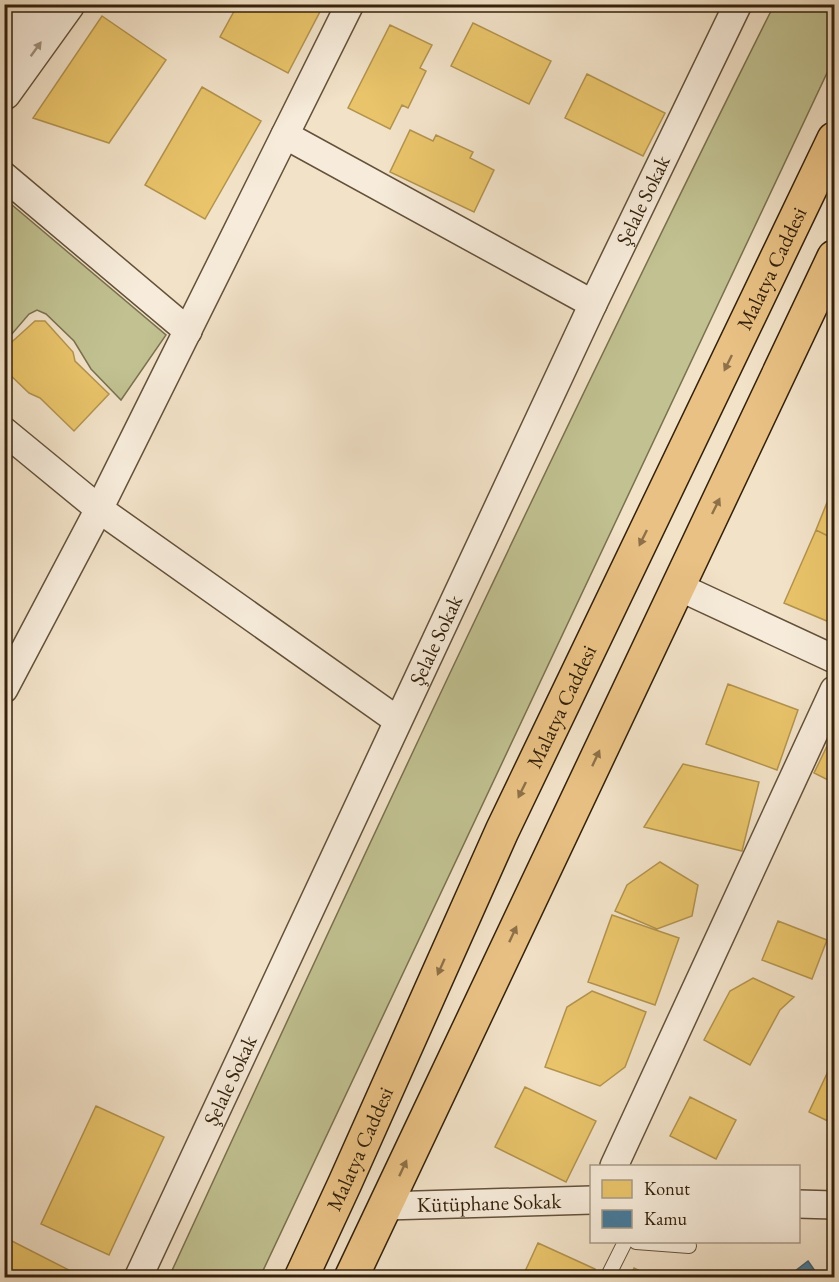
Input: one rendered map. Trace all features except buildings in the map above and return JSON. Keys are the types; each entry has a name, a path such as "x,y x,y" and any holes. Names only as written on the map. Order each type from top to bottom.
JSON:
{"highway":[{"name":"Malatya Caddesi","path":"301,1278 502,831 834,139"},
{"path":"351,1278 834,257"}],"street":[{"path":"4,52 37,4"},
{"path":"4,93 68,4"},
{"path":"4,689 99,509 350,4"},
{"name":"Şelale Sokak","path":"138,1278 593,303 738,4"},
{"path":"285,135 593,303"},
{"path":"4,176 188,331"},
{"path":"4,431 99,509 397,720"},
{"path":"677,586 834,659"},
{"path":"615,1165 834,690"},
{"name":"Kütüphane Sokak","path":"385,1206 590,1200"},
{"path":"800,1204 834,1205"}],"lane":[{"path":"607,1278 624,1243"},
{"path":"649,1243 689,1246"}],"green space":[{"path":"774,5 834,5 834,58 260,1277 169,1277 466,639 618,321"},
{"path":"5,199 166,335 121,400 91,369 74,341 46,314 37,310 29,314 5,342"}]}
